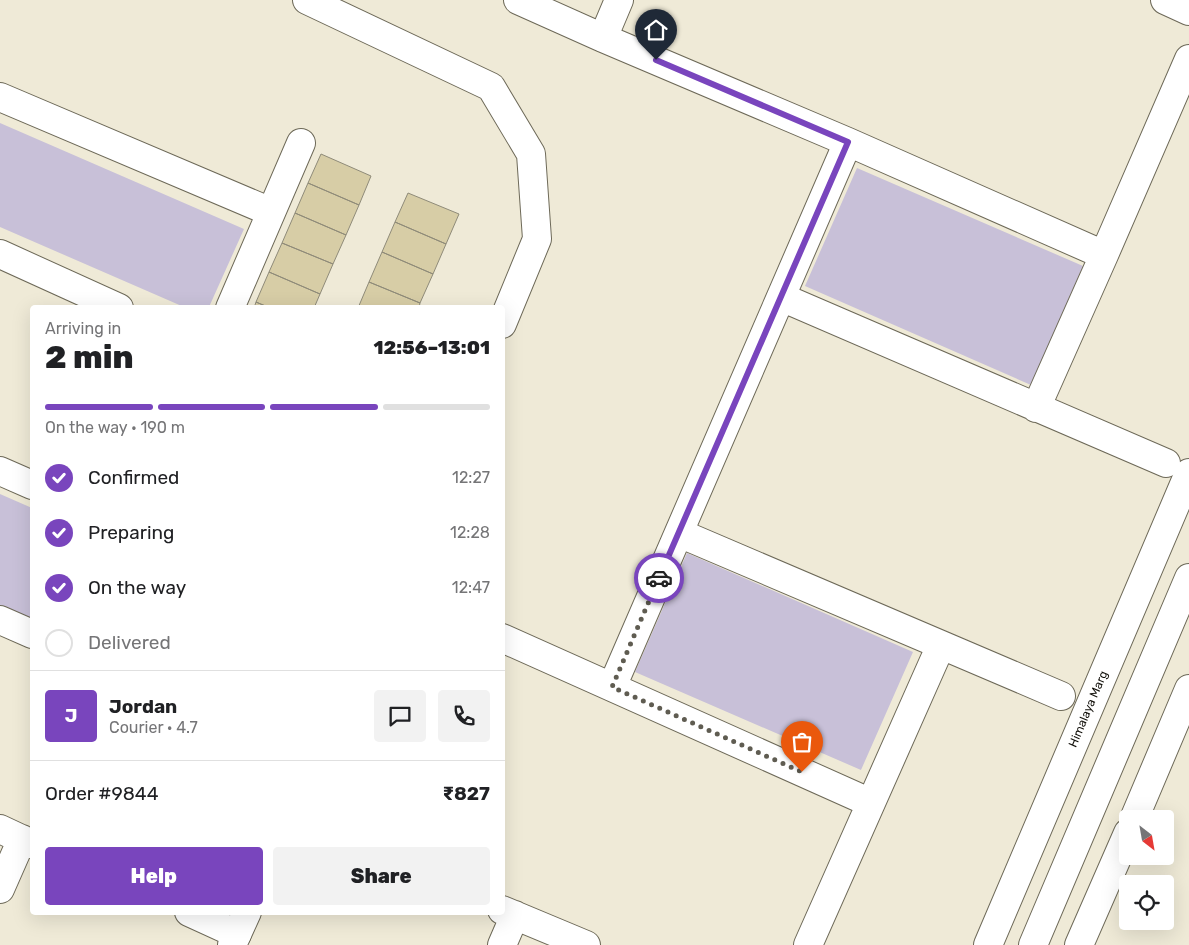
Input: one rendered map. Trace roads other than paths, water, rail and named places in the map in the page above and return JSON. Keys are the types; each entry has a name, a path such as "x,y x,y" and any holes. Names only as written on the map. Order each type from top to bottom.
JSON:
{"street":[{"path":"307,0 338,6 491,87 532,154 537,239 505,317"},
{"path":"518,0 1104,255"},
{"path":"603,38 619,0"},
{"path":"1165,0 1189,11"},
{"path":"1036,408 1189,59"},
{"path":"0,97 271,212"},
{"path":"612,687 848,142"},
{"path":"231,305 300,143"},
{"path":"0,254 112,305"},
{"path":"781,297 1178,468"},
{"name":"Himalaya Marg","path":"988,945 1178,468"},
{"path":"0,471 30,484"},
{"path":"679,533 1061,696"},
{"path":"1033,945 1189,578"},
{"path":"0,620 30,633"},
{"path":"505,639 871,803"},
{"path":"808,945 942,645"},
{"path":"1138,810 1189,690"},
{"path":"0,889 18,837"},
{"path":"1079,945 1119,854"},
{"path":"502,945 509,912 586,945"},
{"path":"197,915 239,930"}]}
